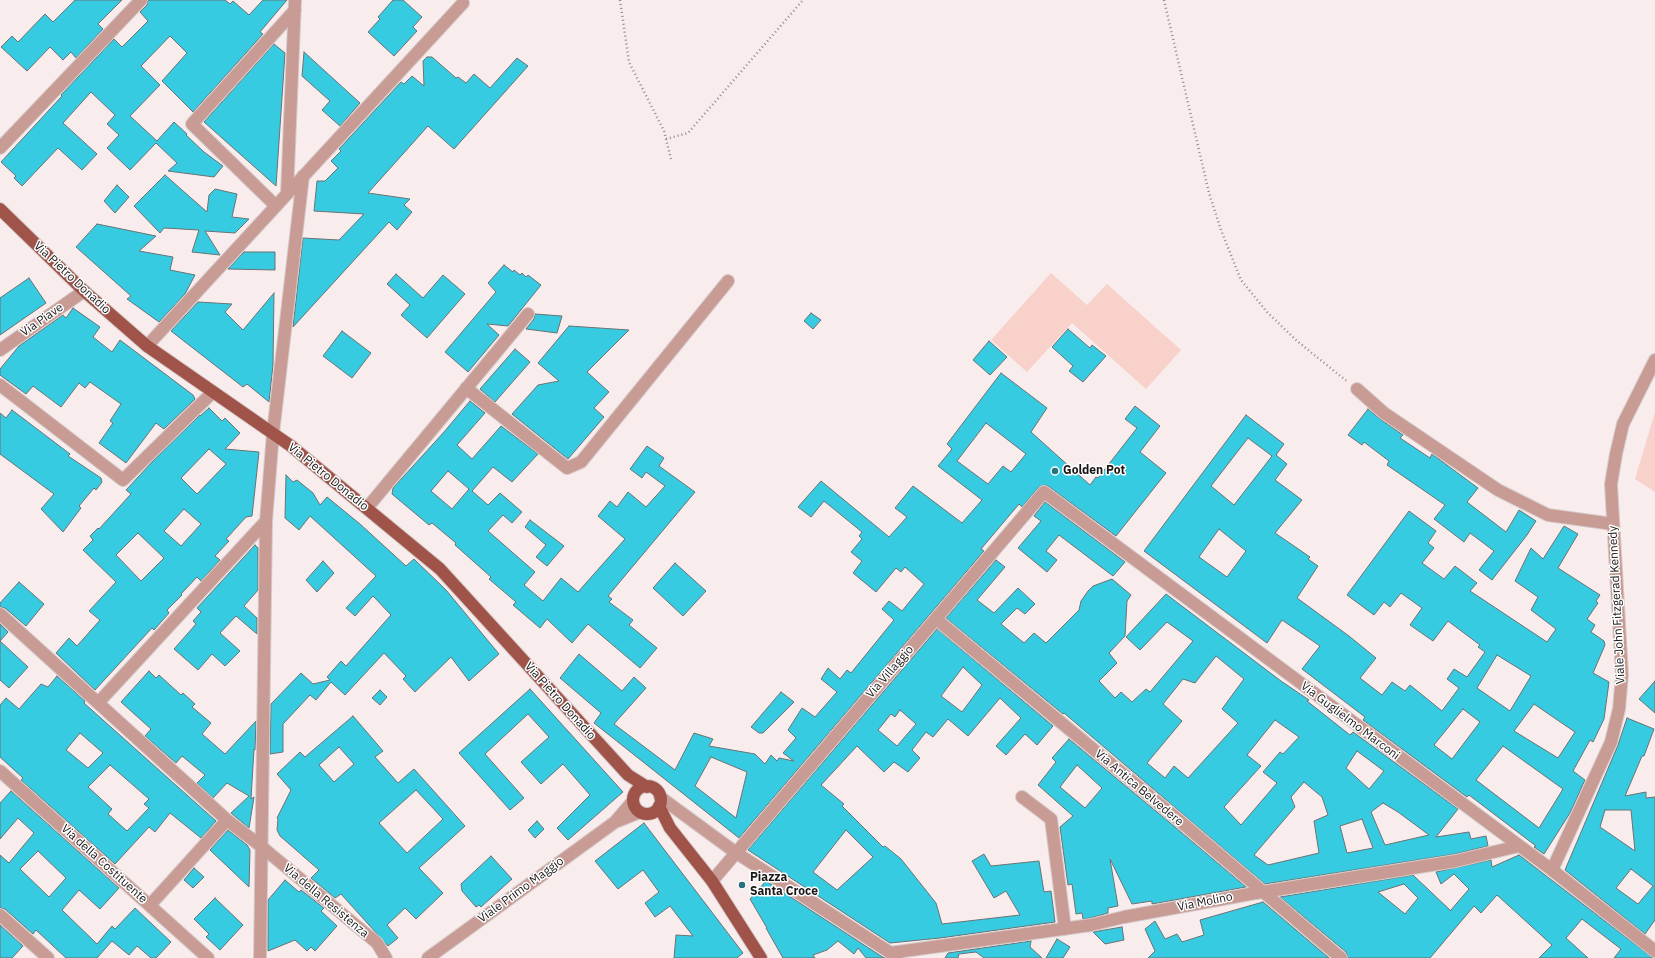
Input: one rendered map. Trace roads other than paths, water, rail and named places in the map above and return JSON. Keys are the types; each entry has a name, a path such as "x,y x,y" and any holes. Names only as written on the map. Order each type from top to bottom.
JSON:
{"main road":[{"name":"Via Pietro Donadio","path":"0,209 84,291 147,346 291,446 440,569 628,775 647,787"},
{"name":"Via Pietro Donadio","path":"628,775 633,799"},
{"path":"670,828 634,806 633,799 638,790 647,787 655,790 670,828 712,881 762,958"},
{"path":"644,813 656,810 660,802"}],"street":[{"path":"0,148 141,0"},
{"path":"147,346 463,3"},
{"path":"287,194 295,5"},
{"path":"276,206 192,124 295,5"},
{"path":"260,958 266,521 273,433 303,176"},
{"path":"466,388 567,468 581,462 728,281"},
{"name":"Via Piave","path":"0,350 84,291"},
{"path":"367,508 528,314"},
{"name":"Viale John Fitzgerad Kennedy","path":"1552,870 1611,742 1619,709 1622,675 1611,484 1623,424 1655,360"},
{"path":"0,385 124,480 213,392"},
{"path":"1357,389 1384,413 1498,490 1548,515 1613,524"},
{"name":"Via Villaggio","path":"712,881 735,852 1044,492"},
{"name":"Via Guglielmo Marconi","path":"1044,492 1552,870 1655,951"},
{"path":"98,703 266,521"},
{"name":"Via della Resistenza","path":"0,614 227,820 262,847 377,943 386,958"},
{"name":"Via Antica Belvedere","path":"936,619 1174,816 1341,958"},
{"name":"Via della Costituente","path":"0,771 208,958"},
{"path":"1022,797 1051,820 1065,929"},
{"name":"Viale Primo Maggio","path":"428,958 615,822 633,799"},
{"path":"660,802 894,956"},
{"name":"Viale Primo Maggio","path":"615,822 644,813"},
{"path":"150,905 227,820"},
{"name":"Via Molino","path":"894,956 1065,929 1262,892 1448,862 1519,846"},
{"path":"0,915 48,958"}],"place":[{"name":"Golden Pot","path":"1055,471"},
{"name":"Piazza Santa Croce","path":"742,885"}]}
